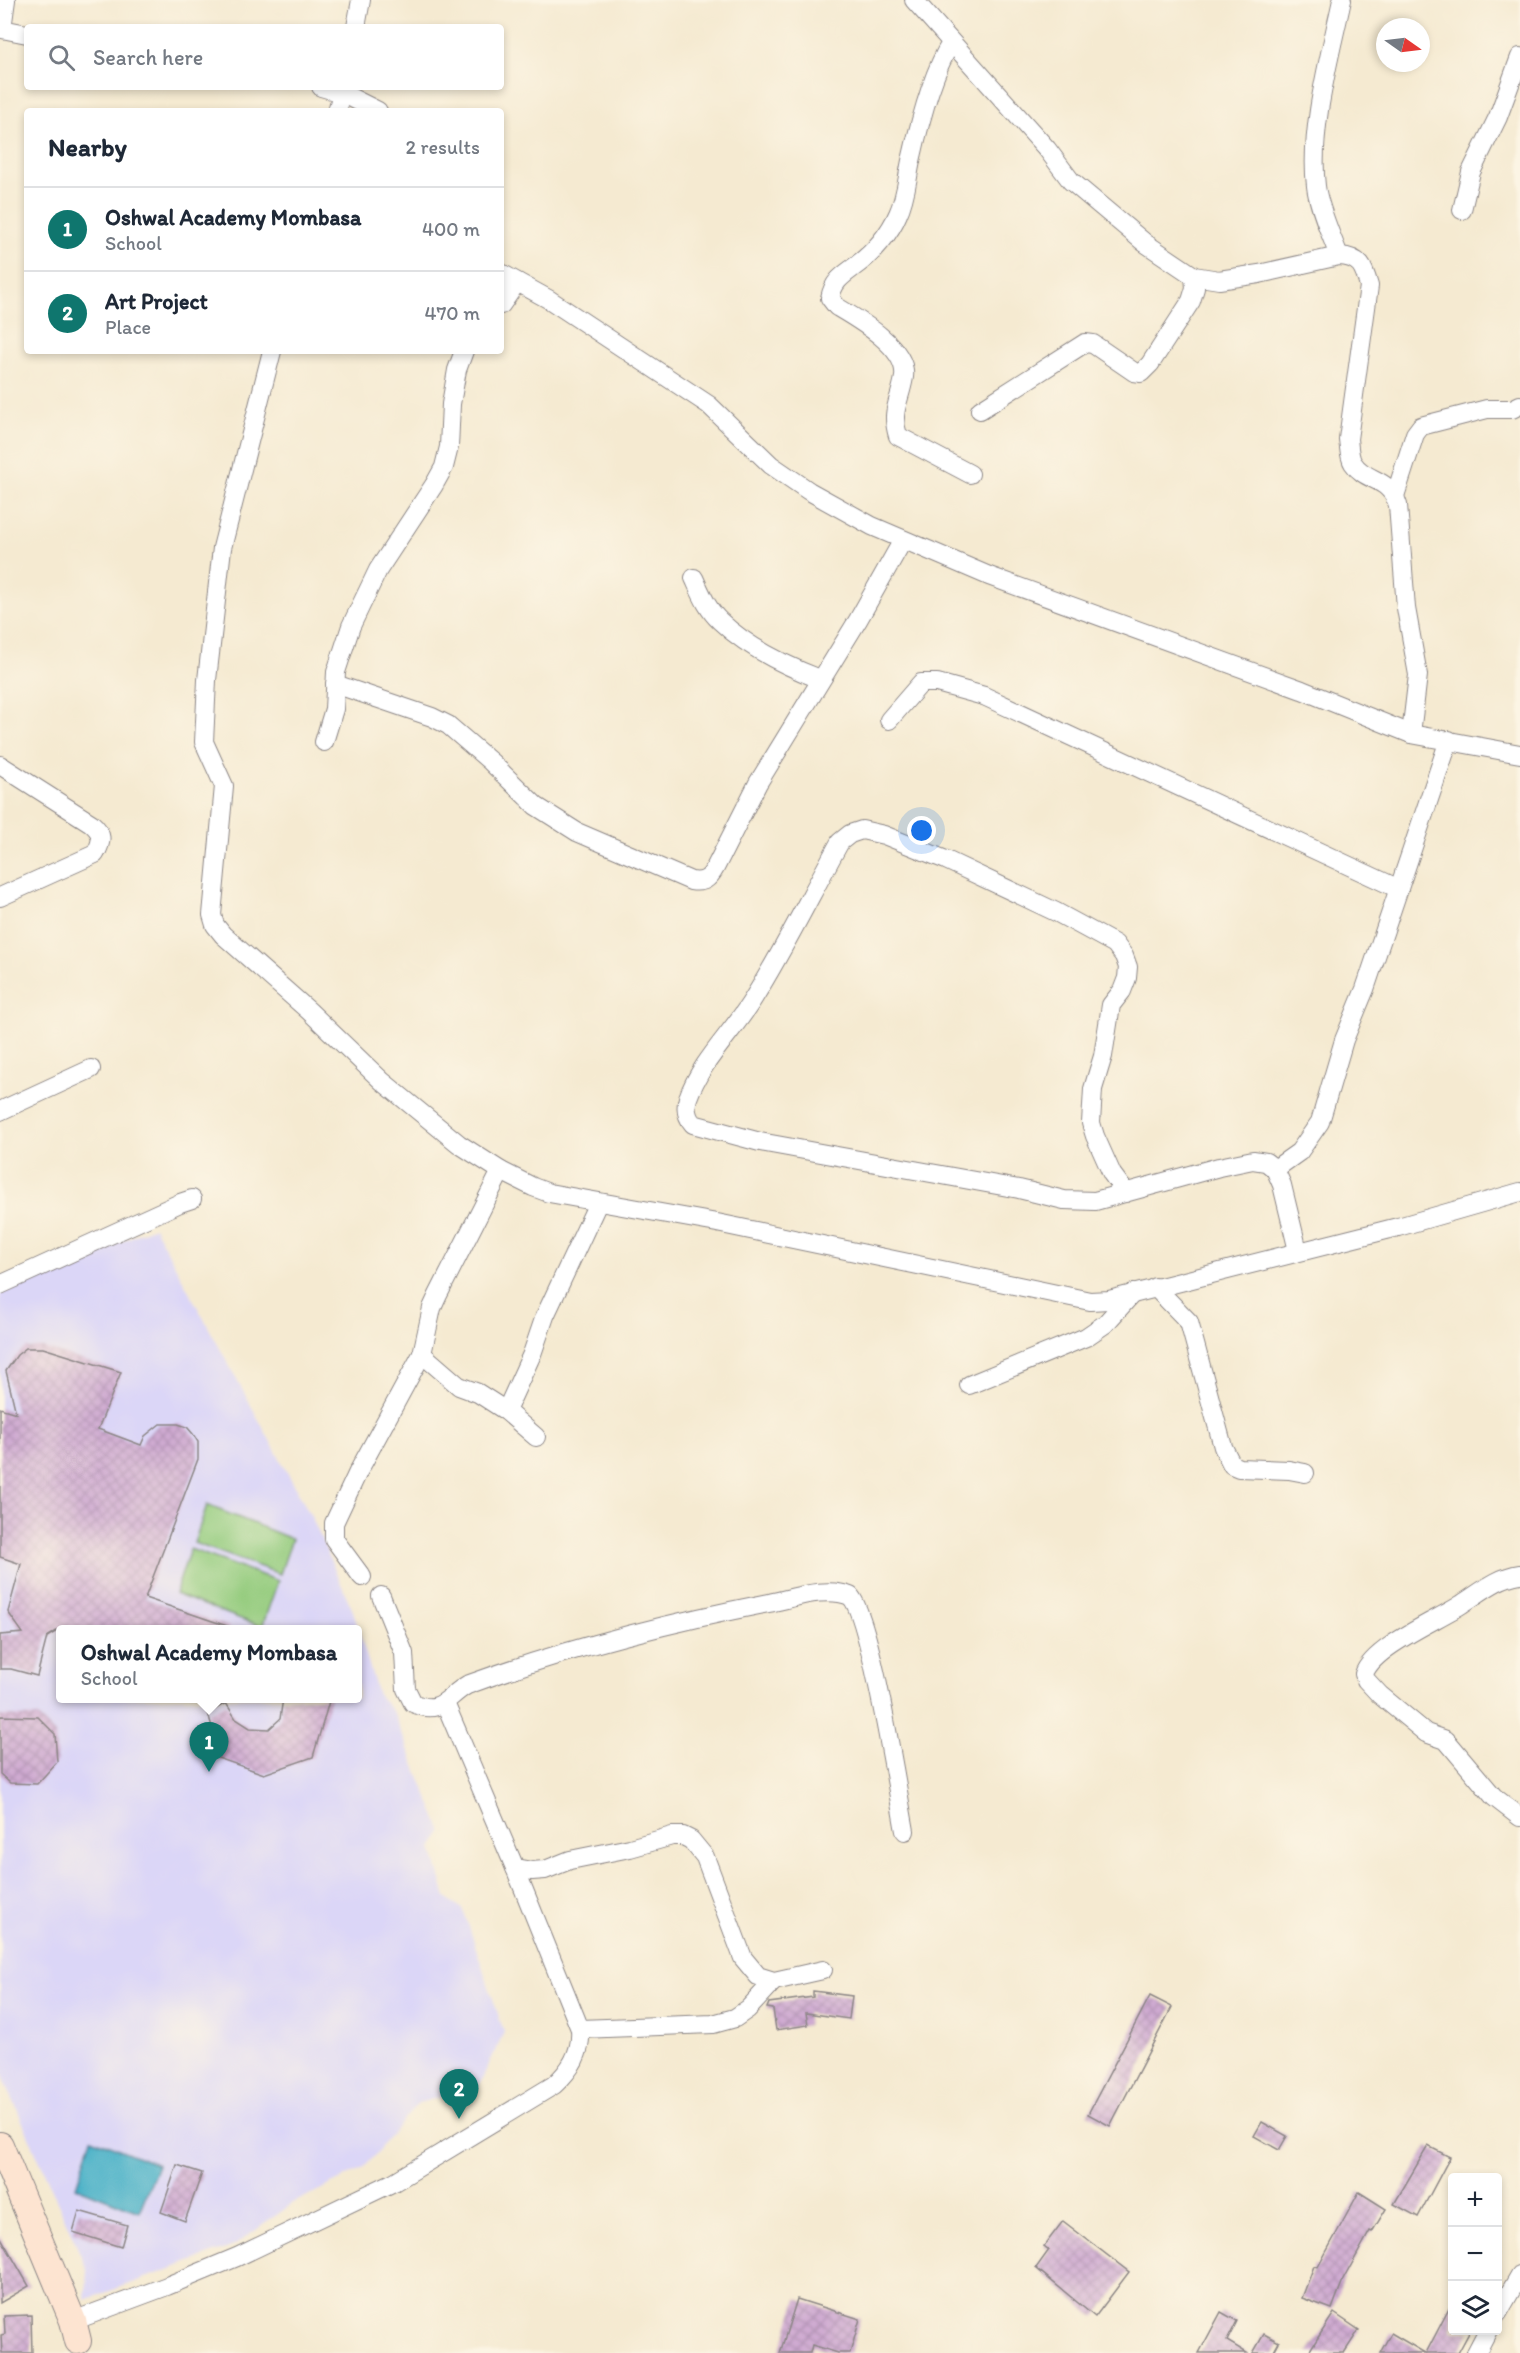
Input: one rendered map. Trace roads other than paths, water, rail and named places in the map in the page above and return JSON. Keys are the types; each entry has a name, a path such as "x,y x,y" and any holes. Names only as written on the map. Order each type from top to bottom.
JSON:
{"main road":[{"path":"0,2145 77,2338"}],"street":[{"path":"6,0 2,29 24,33"},
{"path":"357,24 361,0"},
{"path":"914,0 1047,148 1071,181 1145,243 1194,276 1219,280 1259,274 1339,256 1350,257 1364,269 1369,286 1348,439 1352,462 1365,473 1385,484 1395,496 1398,505 1406,608 1418,675 1411,734"},
{"path":"1339,256 1316,188 1315,162 1316,132 1342,0"},
{"path":"951,43 944,55 915,143 905,195 899,213 888,233 858,264 844,272 830,298 837,307 896,350 904,365 904,377 894,413 898,436 970,474"},
{"path":"1462,210 1471,172 1498,117 1520,57"},
{"path":"338,108 343,90 373,108"},
{"path":"504,275 550,300 709,405 771,465 809,491 872,526 1032,593 1291,686 1411,734 1520,754"},
{"path":"980,410 1085,343 1093,344 1134,372 1141,373 1150,364 1191,300 1195,288 1194,276"},
{"path":"504,301 517,282"},
{"path":"271,354 222,548 207,680 204,742 224,786 212,915 215,925 223,935 382,1081 459,1144 501,1171 549,1193 717,1223 1090,1301 1109,1300 1398,1227 1520,1192"},
{"path":"324,742 333,721 335,684 342,650 378,570 444,467 449,447 455,379 463,354"},
{"path":"1395,496 1415,434 1421,426 1487,410 1512,409 1520,405"},
{"path":"335,684 432,717 448,725 491,762 536,806 577,832 691,881 700,882 710,878 758,783 858,620 903,540"},
{"path":"694,578 706,604 719,621 785,666 820,679"},
{"path":"889,720 921,683 937,683 984,696 1399,889"},
{"path":"1275,1168 1299,1152 1320,1122 1344,1040 1365,989 1449,740"},
{"path":"0,765 91,823 100,832 102,838 95,854 0,897"},
{"path":"1126,1193 1112,1174 1091,1123 1093,1089 1103,1056 1111,1005 1122,991 1128,967 1124,956 1115,944 1056,912 946,860 884,835 862,830 850,834 840,842 754,998 712,1054 693,1088 686,1110 688,1119 693,1124 760,1142 1019,1189 1064,1200 1095,1201 1126,1193 1220,1167 1253,1160 1266,1162 1275,1168 1282,1185 1298,1251"},
{"path":"0,1111 91,1069"},
{"path":"362,1577 334,1539 334,1523 358,1472 422,1354 432,1308 501,1171"},
{"path":"0,1285 192,1199"},
{"path":"506,1411 532,1354 545,1316 598,1203"},
{"path":"1155,1287 1189,1322 1223,1447 1232,1465 1239,1468 1305,1473"},
{"path":"969,1385 1086,1337 1105,1324 1133,1293"},
{"path":"422,1354 459,1386 478,1394 506,1411 537,1437"},
{"path":"1520,1574 1504,1578 1461,1605 1421,1626 1380,1653 1366,1667 1364,1674 1366,1680 1380,1695 1426,1733 1446,1740 1494,1797 1520,1817"},
{"path":"381,1596 404,1653 408,1697 412,1703 431,1708 446,1703 455,1692 467,1685 614,1639 729,1611 829,1592 846,1594 854,1599 858,1606 874,1667 905,1831"},
{"path":"77,2338 167,2286 237,2257 394,2182 554,2085 572,2067 579,2047 580,2029 446,1703"},
{"path":"515,1868 532,1871 545,1870 570,1860 630,1848 672,1836 683,1836 691,1840 705,1857 742,1958 758,1976 774,1981 823,1970"},
{"path":"580,2029 713,2024 735,2018 748,2009 774,1981"},
{"path":"1502,2305 1520,2275"},
{"path":"1476,2353 1486,2335"}],"water":[{"path":"92,2138 158,2165 139,2212 76,2187"}],"place":[{"name":"Oshwal Academy Mombasa","path":"209,1772"},
{"name":"Art Project","path":"459,2119"}]}
